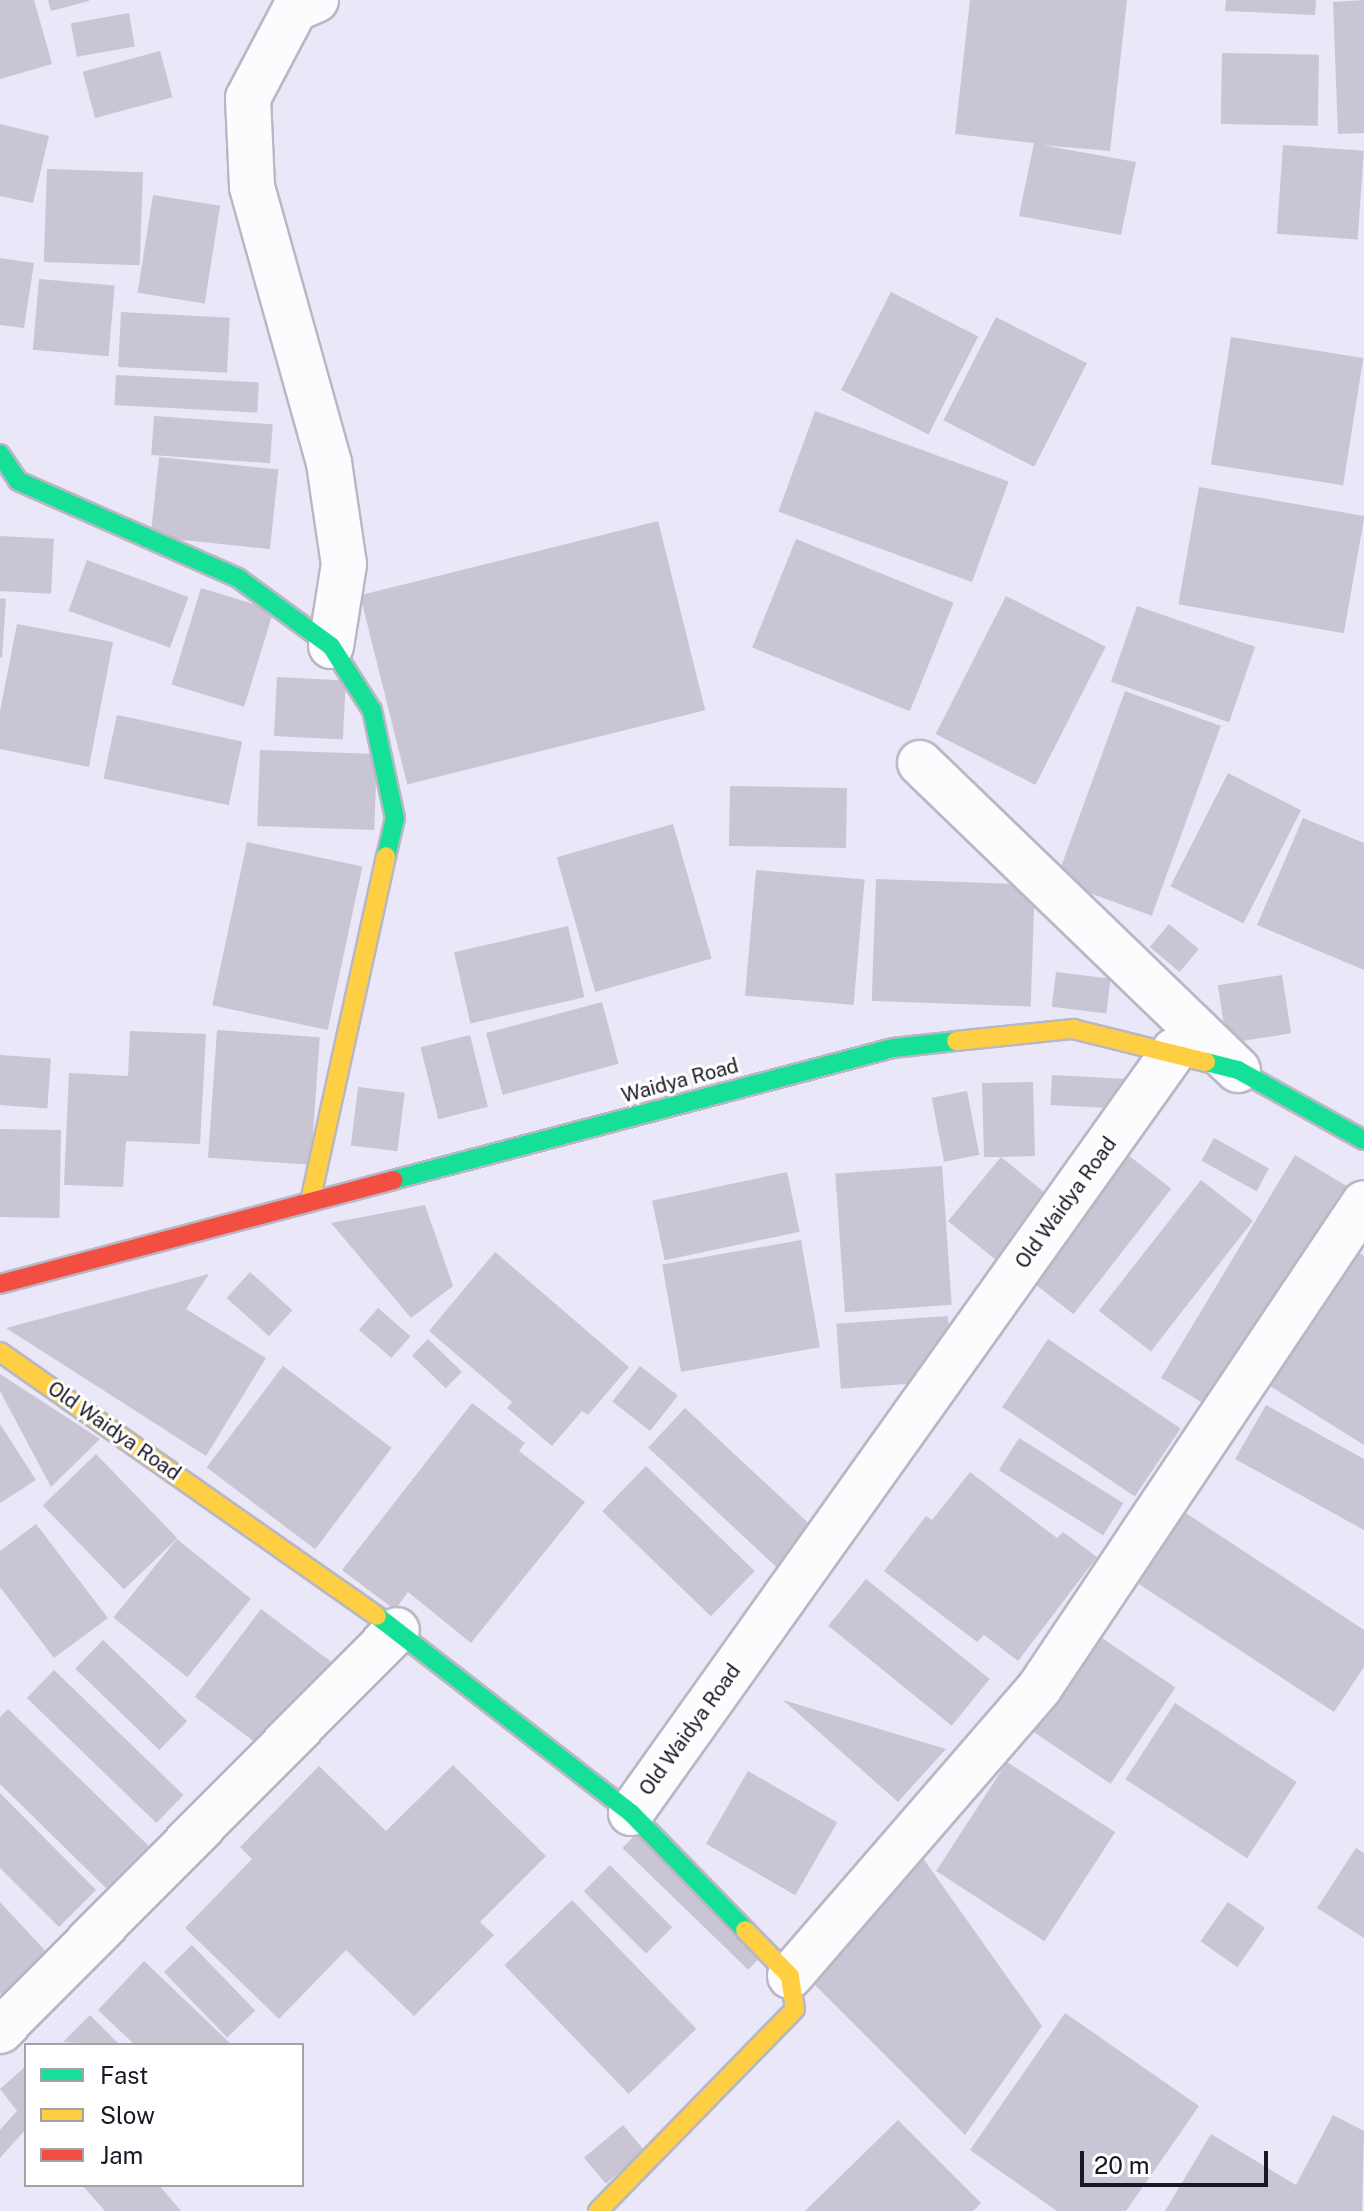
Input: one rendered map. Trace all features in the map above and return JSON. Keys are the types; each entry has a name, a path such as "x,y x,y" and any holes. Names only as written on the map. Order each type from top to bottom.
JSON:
{"street":[{"path":"316,0 295,9 248,98 252,187 331,478 344,564 331,646"},
{"path":"0,454 18,481 238,578 331,646 372,710 395,818 310,1202"},
{"path":"920,763 1238,1070"},
{"name":"Waidya Road","path":"0,1284 893,1048 1073,1029 1174,1051 1238,1070 1364,1140"},
{"name":"Old Waidya Road","path":"0,1352 397,1630 631,1813 1174,1051"},
{"path":"790,1976 1040,1687 1364,1203"},
{"path":"0,2031 397,1630"},
{"path":"598,2211 795,2009 790,1976 631,1813"}],"building":[{"path":"0,0 34,0 52,64 0,79"},
{"path":"48,0 89,0 89,1 51,11"},
{"path":"970,0 1127,0 1110,151 1042,145 1136,162 1121,235 1019,216 1034,143 955,134"},
{"path":"1226,0 1316,0 1315,15 1225,11"},
{"path":"1364,0 1364,133 1338,134 1333,2"},
{"path":"129,13 135,46 77,57 71,23"},
{"path":"160,51 172,97 95,118 83,72"},
{"path":"1222,53 1319,55 1318,126 1221,124"},
{"path":"0,124 49,136 33,203 0,196"},
{"path":"1283,145 1364,151 1358,239 1277,234"},
{"path":"47,169 143,172 140,265 44,262"},
{"path":"153,195 220,206 205,303 138,293"},
{"path":"0,258 34,263 24,328 0,325"},
{"path":"39,279 115,286 109,356 33,350"},
{"path":"891,292 978,336 928,435 841,390"},
{"path":"121,312 230,318 227,373 118,367"},
{"path":"996,317 1087,363 1034,467 943,420"},
{"path":"1231,337 1363,358 1343,485 1211,464"},
{"path":"116,375 259,382 257,412 114,405"},
{"path":"815,411 1009,481 972,582 778,512"},
{"path":"154,416 273,424 270,463 151,455"},
{"path":"159,457 278,470 270,549 151,537"},
{"path":"1199,487 1364,516 1344,633 1178,604"},
{"path":"658,521 705,710 407,784 360,595"},
{"path":"0,536 54,539 51,594 0,591"},
{"path":"796,539 954,603 910,711 752,647"},
{"path":"87,560 188,597 170,648 69,611"},
{"path":"201,588 274,610 244,707 171,685"},
{"path":"1006,596 1106,647 1035,785 936,734"},
{"path":"0,598 6,599 2,658 0,657"},
{"path":"1137,606 1255,647 1229,722 1111,682"},
{"path":"17,624 113,642 89,767 0,749 0,711"},
{"path":"277,677 346,681 343,740 274,736"},
{"path":"1125,691 1221,726 1152,916 1056,881"},
{"path":"117,715 242,742 229,805 103,779"},
{"path":"260,750 377,754 374,830 257,826"},
{"path":"1228,773 1301,810 1243,923 1170,886"},
{"path":"730,786 847,788 846,848 729,846"},
{"path":"1303,818 1364,843 1364,970 1257,925"},
{"path":"673,824 712,959 595,992 557,857"},
{"path":"247,842 362,867 328,1030 212,1005"},
{"path":"756,870 865,879 854,1005 745,996"},
{"path":"876,879 1035,885 1031,1006 872,1001"},
{"path":"1169,924 1199,949 1180,972 1150,947"},
{"path":"568,926 584,997 470,1023 454,952"},
{"path":"1056,972 1111,979 1106,1013 1052,1007"},
{"path":"1282,975 1291,1033 1227,1043 1218,985"},
{"path":"602,1002 619,1064 503,1095 486,1033"},
{"path":"217,1030 320,1037 311,1165 208,1158"},
{"path":"130,1031 206,1034 200,1144 126,1141 123,1187 64,1185 69,1073 128,1076"},
{"path":"470,1035 488,1107 438,1119 421,1047"},
{"path":"0,1055 51,1059 47,1108 0,1105"},
{"path":"1052,1075 1124,1079 1122,1109 1050,1105"},
{"path":"1033,1082 1035,1156 984,1157 982,1083"},
{"path":"358,1087 405,1093 397,1151 351,1146"},
{"path":"967,1091 979,1155 944,1162 932,1098"},
{"path":"0,1129 61,1130 59,1218 0,1217"},
{"path":"1214,1138 1269,1169 1256,1191 1201,1161"},
{"path":"1128,1155 1171,1189 1073,1314 1030,1280"},
{"path":"1295,1155 1354,1191 1220,1413 1161,1378"},
{"path":"1001,1157 1055,1201 1002,1265 948,1221"},
{"path":"942,1166 952,1305 845,1312 835,1173"},
{"path":"787,1172 800,1232 665,1260 652,1201"},
{"path":"1201,1180 1253,1221 1151,1351 1099,1311"},
{"path":"425,1205 453,1286 411,1318 331,1223"},
{"path":"801,1240 820,1347 681,1372 662,1264"},
{"path":"1346,1244 1364,1256 1364,1445 1259,1379"},
{"path":"495,1252 629,1367 588,1415 582,1411 552,1446 507,1408 512,1402 429,1331"},
{"path":"250,1272 292,1310 269,1336 227,1298"},
{"path":"209,1274 186,1309 266,1358 206,1456 6,1328"},
{"path":"378,1308 410,1336 391,1358 359,1330"},
{"path":"948,1316 953,1381 841,1389 836,1324"},
{"path":"428,1339 462,1372 446,1388 412,1356"},
{"path":"1048,1339 1181,1428 1135,1496 1002,1407"},
{"path":"283,1366 392,1448 315,1549 207,1467"},
{"path":"640,1366 678,1396 650,1431 612,1401"},
{"path":"0,1374 100,1439 51,1487 0,1391"},
{"path":"472,1403 525,1443 519,1451 585,1502 471,1643 408,1592 395,1610 342,1570"},
{"path":"1266,1405 1364,1459 1364,1530 1235,1459"},
{"path":"685,1408 817,1531 781,1571 648,1447"},
{"path":"0,1424 36,1480 0,1503"},
{"path":"1019,1438 1123,1503 1103,1535 999,1470"},
{"path":"96,1454 177,1538 124,1590 43,1505"},
{"path":"646,1466 755,1571 711,1616 602,1511"},
{"path":"970,1472 1057,1538 1063,1532 1097,1557 1018,1661 984,1635 977,1642 884,1571 926,1516 932,1520"},
{"path":"1175,1506 1364,1630 1364,1667 1334,1712 1128,1577"},
{"path":"36,1524 108,1618 54,1658 0,1587 0,1551"},
{"path":"177,1539 251,1599 187,1677 113,1617"},
{"path":"866,1579 990,1679 952,1726 828,1626"},
{"path":"261,1609 334,1664 267,1752 195,1697"},
{"path":"1090,1630 1175,1688 1111,1784 1025,1726"},
{"path":"103,1640 187,1721 159,1750 75,1669"},
{"path":"54,1670 183,1795 156,1823 27,1698"},
{"path":"783,1700 946,1749 898,1802"},
{"path":"1175,1703 1297,1782 1247,1858 1125,1779"},
{"path":"8,1709 156,1853 113,1895 0,1784 0,1717"},
{"path":"1007,1762 1115,1832 1044,1941 936,1871"},
{"path":"453,1765 546,1856 480,1922 494,1935 414,2016 346,1950 279,2019 185,1928 252,1859 240,1847 319,1766 386,1831"},
{"path":"748,1771 837,1822 795,1895 706,1844"},
{"path":"0,1793 96,1890 59,1927 0,1868"},
{"path":"637,1833 763,1955 748,1970 622,1848"},
{"path":"1356,1848 1364,1853 1364,1938 1317,1908"},
{"path":"920,1854 1042,2026 965,2135 809,1979"},
{"path":"610,1865 672,1927 646,1953 584,1891"},
{"path":"572,1900 696,2029 629,2094 504,1965"},
{"path":"0,1902 50,1956 4,1998 0,1993"},
{"path":"1228,1902 1265,1928 1237,1967 1200,1941"},
{"path":"192,1945 255,2010 227,2038 164,1972"},
{"path":"144,1961 230,2043 133,2043 98,2010"},
{"path":"1065,2013 1199,2106 1126,2211 1057,2211 970,2150"},
{"path":"90,2015 118,2043 82,2043 63,2042"},
{"path":"24,2068 24,2131 0,2158 0,2130 17,2111 0,2089"},
{"path":"1333,2115 1364,2131 1362,2211 1165,2211 1211,2134 1296,2185"},
{"path":"898,2120 981,2203 973,2211 805,2211"},
{"path":"623,2125 645,2151 606,2184 584,2158"},
{"path":"84,2187 161,2187 181,2211 105,2211"}],"traffic: fast":[{"path":"0,454 18,481 238,578 331,646 372,710 395,818 386,856"},
{"path":"393,1180 893,1048 956,1041"},
{"path":"1206,1062 1238,1070 1364,1140"},
{"path":"377,1616 631,1813 745,1930"}],"traffic: slow":[{"path":"310,1202 386,856"},
{"path":"956,1041 1073,1029 1206,1062"},
{"path":"0,1352 377,1616"},
{"path":"598,2211 795,2009 790,1976 745,1930"}],"traffic: jam":[{"path":"0,1284 393,1180"}]}
